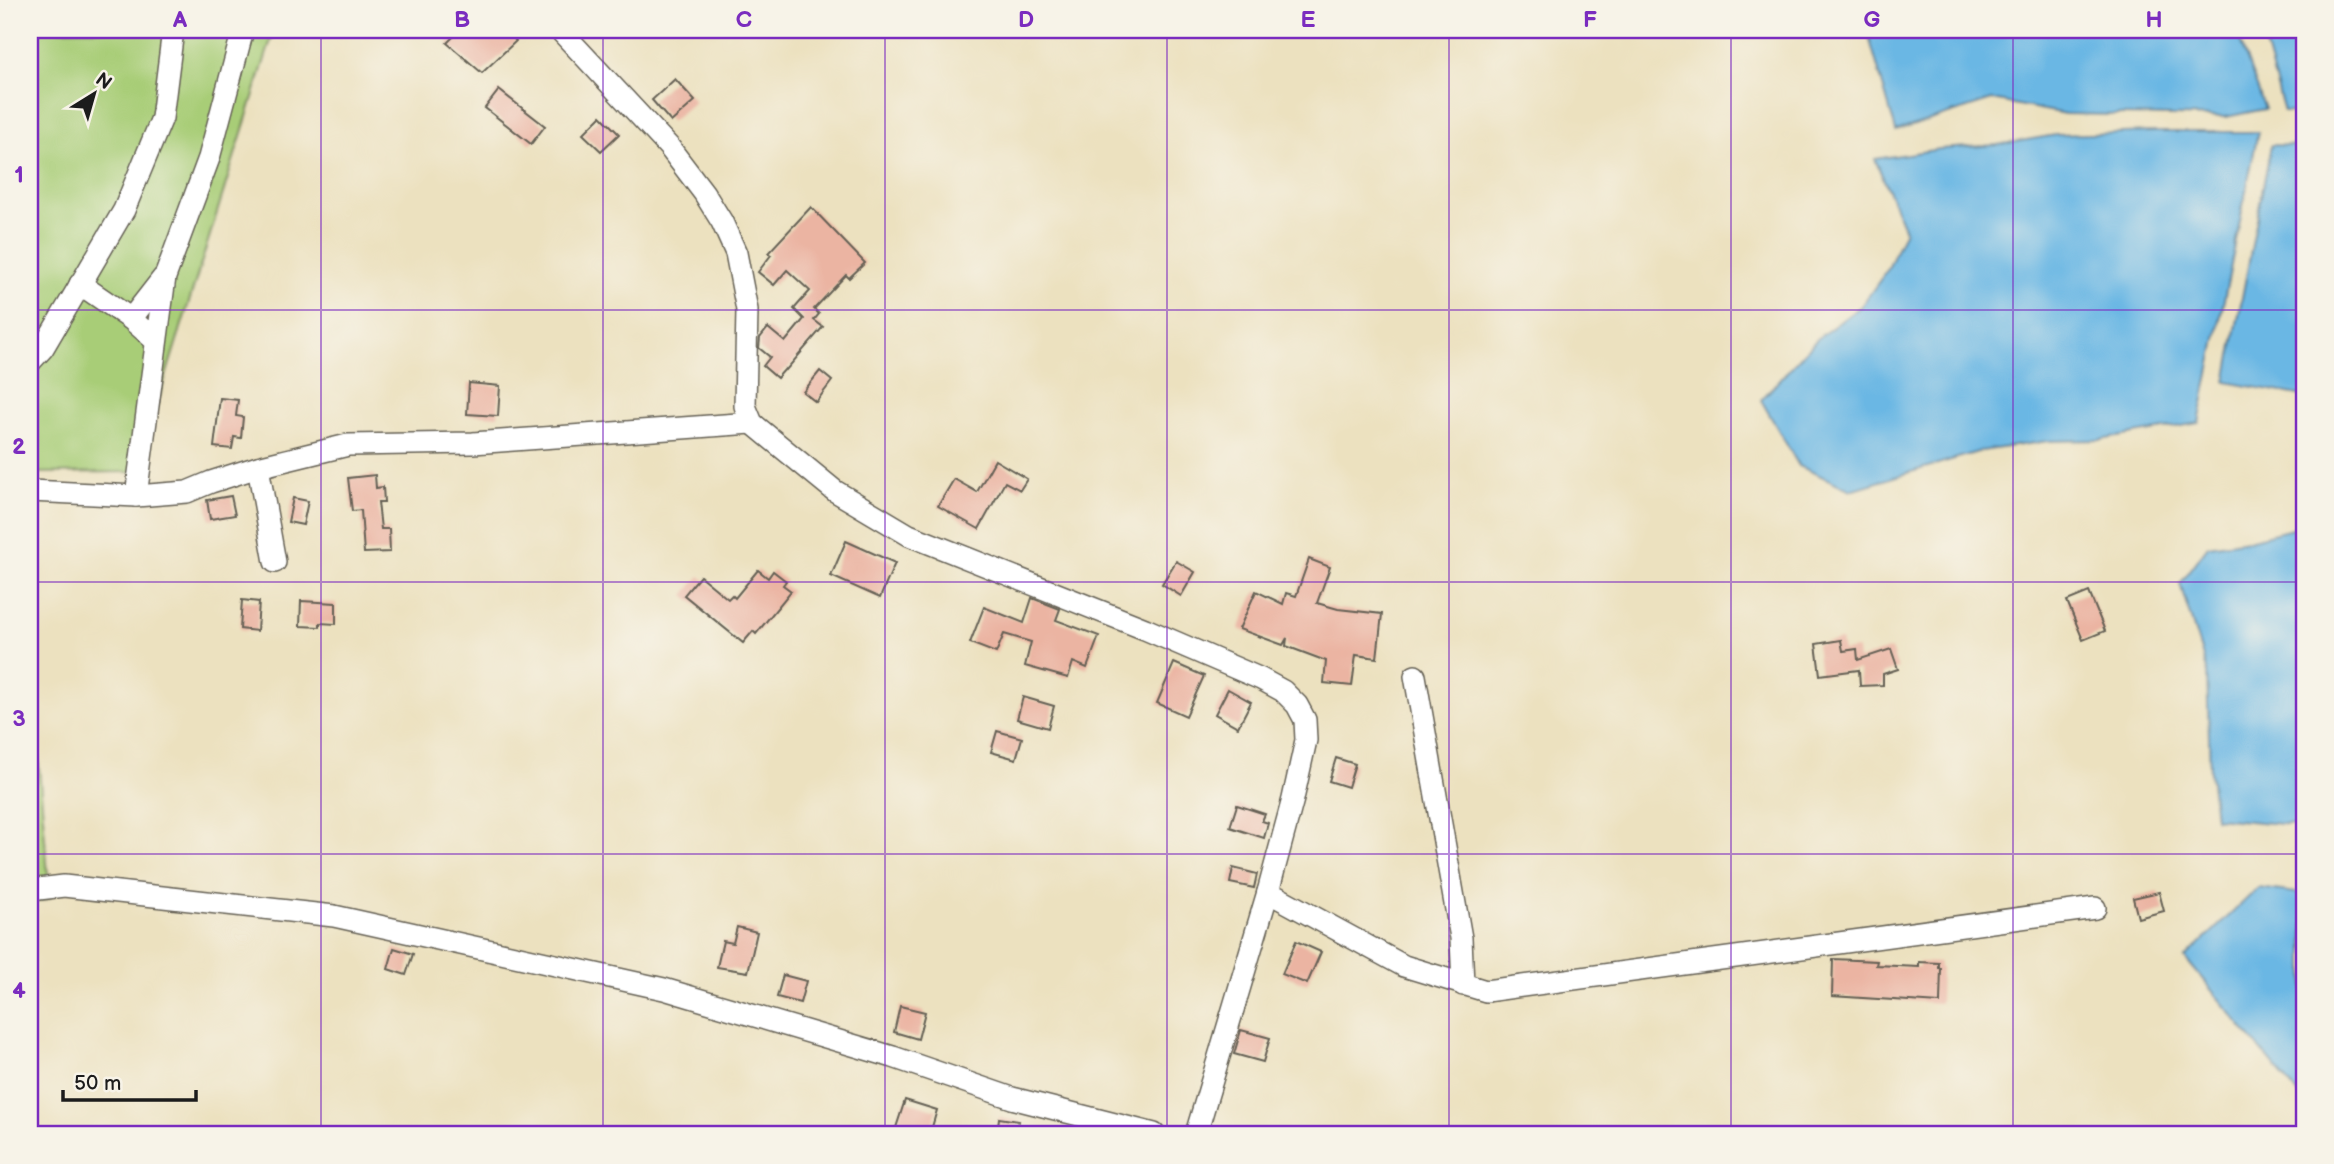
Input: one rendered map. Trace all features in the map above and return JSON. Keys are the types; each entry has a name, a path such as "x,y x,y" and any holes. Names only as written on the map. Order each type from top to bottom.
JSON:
{"street":[{"path":"30,362 43,348 124,209 162,118 173,30"},
{"path":"136,496 165,276 209,158 243,30"},
{"path":"560,30 669,147 705,193 722,222 737,253 747,310 744,405 752,423 835,491 909,535 1145,629 1283,691 1297,705 1305,720 1306,740 1293,799 1196,1134"},
{"path":"131,319 165,276"},
{"path":"80,284 131,319 156,341"},
{"path":"30,491 136,496 187,492 258,467 348,445 473,443 752,423"},
{"path":"258,467 275,562"},
{"path":"1415,676 1461,937 1463,985"},
{"path":"30,890 64,886 334,916 664,989 893,1057 1012,1098 1154,1134"},
{"path":"1268,892 1404,966 1486,991 2095,908"}],"green space":[{"path":"30,30 274,30 136,472 30,473"},
{"path":"30,708 34,709 50,898 30,904"}],"water":[{"path":"1867,30 2236,30 2265,109 2226,117 2065,114 1992,100 1896,131"},
{"path":"2261,30 2304,30 2304,113 2284,112"},
{"path":"2258,132 2199,423 2100,440 2048,441 1981,451 1851,490 1799,466 1761,400 1818,338 1861,306 1888,269 1905,230 1875,159 1940,149 1997,145 2056,135"},
{"path":"2271,145 2304,146 2304,396 2226,382"},
{"path":"2304,526 2304,826 2215,818 2210,773 2207,670 2180,584 2208,546 2248,540"},
{"path":"2258,888 2304,894 2304,1102 2185,958"}],"building":[{"path":"460,30 506,30 516,41 482,73 447,43"},
{"path":"675,79 695,101 671,122 652,100"},
{"path":"499,90 545,126 531,144 485,108"},
{"path":"601,116 619,134 601,151 583,134"},
{"path":"811,207 865,263 849,278 846,275 814,309 819,314 814,320 823,327 777,378 763,366 770,357 759,348 760,338 768,328 785,342 804,319 794,309 810,291 787,270 774,285 758,272 771,255 768,253"},
{"path":"820,371 832,381 816,402 803,392"},
{"path":"469,383 500,386 498,416 467,414"},
{"path":"220,398 238,400 236,416 243,417 241,438 234,437 232,449 214,447"},
{"path":"995,460 1027,479 1020,490 1005,482 979,529 938,506 954,479 977,492"},
{"path":"375,475 376,488 383,487 384,502 378,502 381,529 389,529 390,552 364,553 361,510 352,511 348,478"},
{"path":"231,496 235,515 210,519 207,500"},
{"path":"293,498 308,501 303,525 288,522"},
{"path":"846,541 895,563 880,598 831,576"},
{"path":"1309,559 1330,567 1317,603 1338,609 1382,614 1377,658 1356,655 1352,686 1324,683 1326,661 1286,646 1287,638 1283,645 1239,629 1256,591 1283,604 1286,593 1296,596"},
{"path":"1176,561 1195,572 1181,596 1162,584"},
{"path":"758,570 768,578 773,571 786,581 783,585 791,591 756,634 753,631 743,643 684,595 700,576 728,599 732,595 735,598"},
{"path":"2089,592 2105,631 2083,640 2067,601"},
{"path":"1032,598 1060,609 1056,620 1099,636 1087,668 1073,662 1068,678 1025,666 1031,642 1004,634 996,653 970,643 984,607 1024,623"},
{"path":"242,600 259,602 257,631 240,629"},
{"path":"301,601 336,603 336,624 320,623 320,627 300,626"},
{"path":"1841,640 1843,651 1857,649 1858,660 1891,649 1898,669 1883,674 1883,685 1860,686 1859,670 1820,675 1816,644"},
{"path":"1174,663 1204,676 1186,716 1157,703"},
{"path":"1228,689 1251,702 1238,727 1215,714"},
{"path":"1023,697 1054,706 1048,728 1017,719"},
{"path":"997,731 1022,738 1016,759 991,752"},
{"path":"1336,758 1355,764 1348,787 1329,781"},
{"path":"1237,805 1265,814 1262,821 1268,823 1264,838 1230,827"},
{"path":"1233,868 1257,874 1254,888 1230,883"},
{"path":"2159,892 2164,911 2138,918 2133,898"},
{"path":"737,927 757,932 748,972 717,967 723,941 733,943"},
{"path":"1296,941 1321,952 1307,984 1282,974"},
{"path":"394,948 413,954 406,975 388,969"},
{"path":"1833,959 1919,967 1919,962 1939,963 1940,1003 1832,996"},
{"path":"783,975 806,981 800,1003 777,997"},
{"path":"900,1006 925,1012 918,1039 894,1032"},
{"path":"1241,1030 1270,1038 1263,1062 1234,1054"},
{"path":"905,1100 937,1110 930,1134 894,1134"},
{"path":"999,1118 1019,1121 1016,1134 997,1134"}]}
